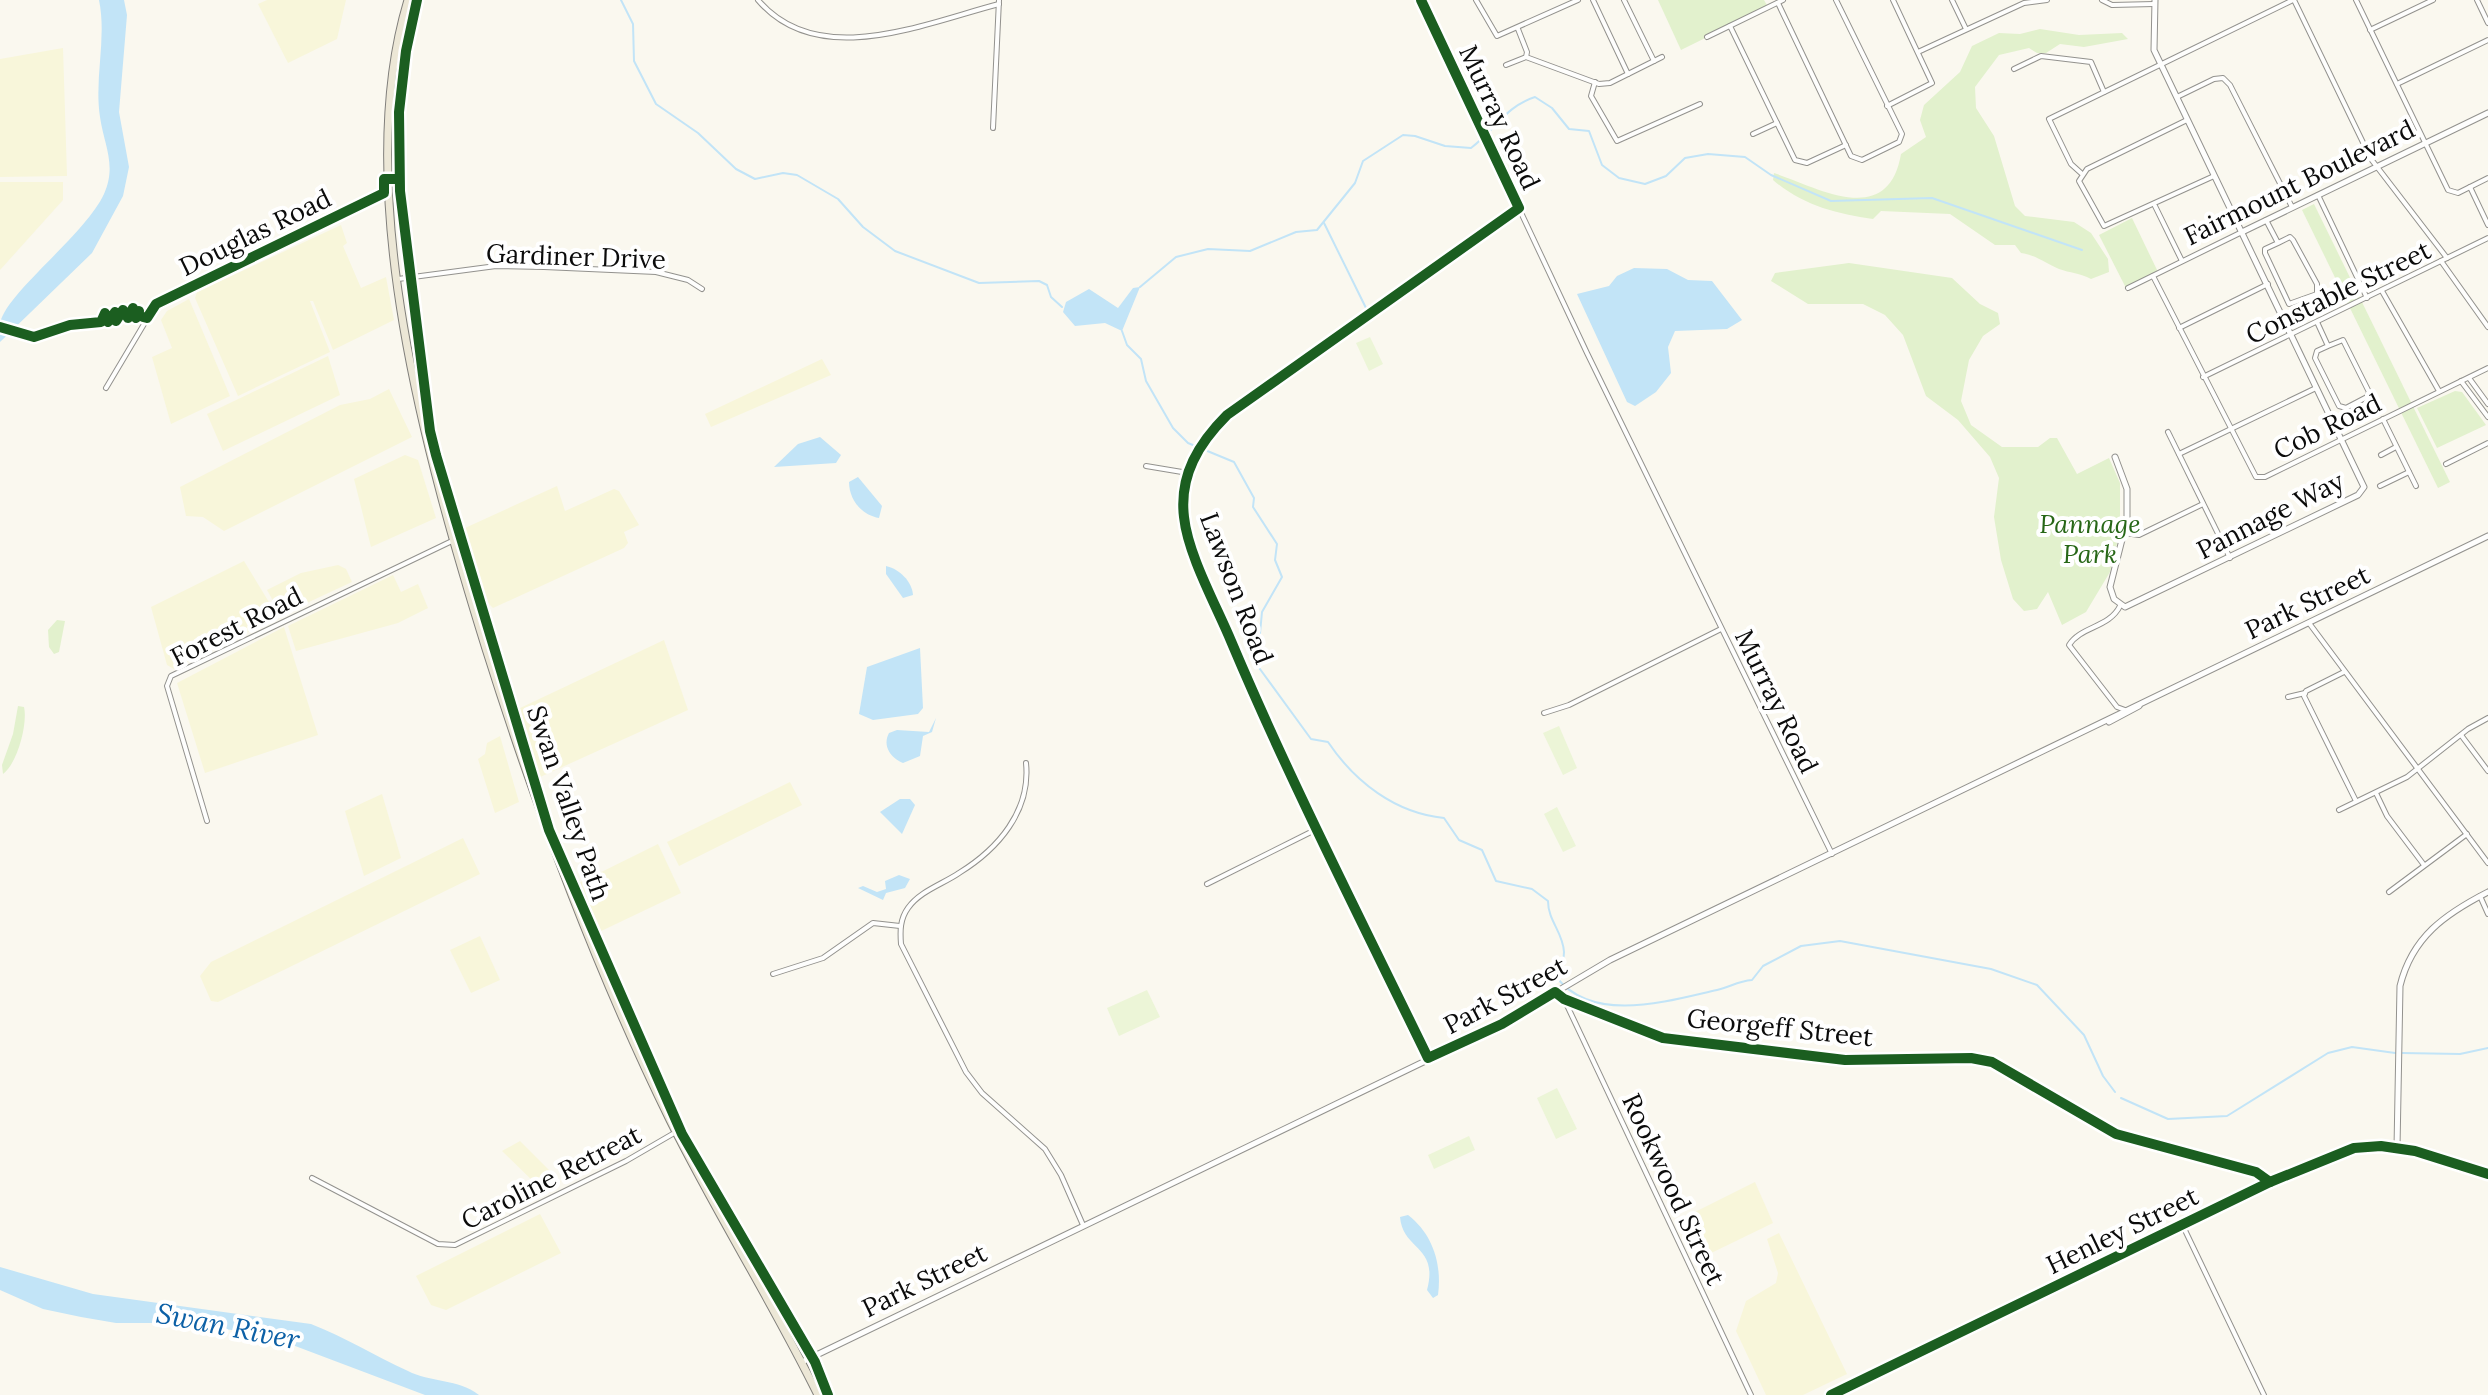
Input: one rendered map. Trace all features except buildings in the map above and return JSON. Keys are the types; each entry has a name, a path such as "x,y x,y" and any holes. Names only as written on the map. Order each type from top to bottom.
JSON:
{"main road":[{"path":"408,0 395,41 386,121 389,191 398,279 417,389 452,541 534,799 586,936 676,1132 818,1395"}],"street":[{"path":"758,0 768,12 789,24 809,33 838,38 869,37 999,2 993,128"},
{"name":"Murray Road","path":"1421,0 1721,629 1832,854"},
{"path":"1476,0 1497,36 1578,0"},
{"path":"1593,0 1628,74"},
{"path":"1624,0 1654,61"},
{"path":"1707,37 1781,1 1851,156 1858,160 1901,140 1902,134 1836,0"},
{"path":"1887,106 1932,83 1893,0"},
{"path":"1952,0 1966,29"},
{"path":"1918,52 2024,3 2047,0"},
{"path":"2102,0 2112,5 2155,2"},
{"path":"2081,173 2071,164 2049,119 2293,0 2377,165 2488,327"},
{"path":"2356,0 2448,190 2458,193 2488,178"},
{"path":"2370,30 2433,0"},
{"path":"2477,0 2488,21"},
{"name":"Pannage Way","path":"2120,606 2132,606 2361,493 2364,482 2152,47 2155,2"},
{"path":"1730,26 1795,160 1803,164 1846,145"},
{"path":"1518,29 1526,48 1526,57"},
{"path":"2397,84 2488,40"},
{"path":"2014,69 2041,56 2091,62 2104,92"},
{"path":"1506,65 1526,57 1595,82 1610,83 1662,57"},
{"path":"2176,97 2214,79 2223,78 2230,85 2292,207"},
{"path":"1595,82 1591,96 1617,141 1700,104"},
{"name":"Fairmount Boulevard","path":"2128,288 2488,113"},
{"path":"2187,120 2081,173 2079,181 2104,226 2214,176"},
{"path":"1753,134 1777,123"},
{"path":"2470,187 2488,225"},
{"name":"Douglas Road","path":"106,388 156,304 389,191"},
{"path":"2318,195 2367,298"},
{"path":"2155,205 2182,261"},
{"name":"Lawson Road","path":"1428,1058 1254,695 1187,532 1183,515 1188,473 1202,441 1227,415 1519,208"},
{"path":"2266,220 2278,243"},
{"path":"2290,237 2293,240 2317,284 2317,294 2289,304 2265,253 2265,249 2278,243 2290,237"},
{"name":"Constable Street","path":"2203,377 2488,238"},
{"name":"Gardiner Drive","path":"398,279 496,266 544,267 656,272 688,280 702,289"},
{"name":"Cob Road","path":"2153,276 2250,473 2259,478 2488,368"},
{"path":"2179,328 2268,284"},
{"path":"2382,291 2439,391"},
{"path":"2317,322 2328,346"},
{"path":"2343,340 2369,392 2367,397 2346,408 2339,406 2315,358 2317,351 2328,346 2343,340"},
{"path":"2469,378 2488,404"},
{"path":"2461,381 2488,417"},
{"path":"2179,454 2318,387"},
{"path":"2383,419 2416,486"},
{"path":"2168,432 2230,558"},
{"path":"2446,464 2488,443"},
{"path":"2381,455 2396,447"},
{"path":"2115,457 2127,489 2125,533 2110,587 2120,606 2111,620 2078,636 2069,645 2117,707 2125,710"},
{"path":"1146,466 1157,465 1188,473"},
{"path":"2380,486 2409,472"},
{"path":"2125,533 2139,535 2203,504"},
{"name":"Park Street","path":"802,1362 1502,1024 1610,960 2488,536"},
{"name":"Forest Road","path":"207,821 167,686 171,676 452,541"},
{"path":"2309,623 2488,863"},
{"path":"1544,713 1569,705 1721,629"},
{"path":"2288,697 2305,693 2345,671"},
{"path":"2305,693 2356,801"},
{"name":"Park Street","path":"2097,726 2143,703"},
{"path":"2339,810 2418,768 2488,718"},
{"path":"2461,735 2488,771"},
{"path":"1026,763 1028,782 1015,819 999,842 960,873 923,894 908,908 900,926 901,944 966,1072 982,1093 1045,1149 1061,1175 1083,1225"},
{"path":"2376,793 2387,816 2424,865"},
{"path":"1207,884 1317,829"},
{"path":"2389,892 2467,834"},
{"path":"2397,1148 2400,986 2405,964 2427,931 2453,911 2488,892"},
{"path":"2480,896 2488,914"},
{"path":"773,974 831,954 873,923 900,926"},
{"name":"Georgeff Street","path":"1555,992 1564,999 1663,1038 1845,1060 1971,1058 1992,1062 2116,1134 2256,1172 2270,1182"},
{"name":"Rookwood Street","path":"1564,999 1751,1395"},
{"name":"Caroline Retreat","path":"312,1178 438,1244 455,1245 626,1161 676,1132"},
{"name":"Henley Street","path":"1831,1395 2270,1182 2354,1148 2397,1148 2488,1174"},
{"path":"2182,1224 2264,1395"}],"shaded area":[{"path":"267,0 346,0 337,39 288,63 258,4"},
{"path":"63,48 67,176 0,177 0,59"},
{"path":"0,182 63,182 63,200 0,270"},
{"path":"341,225 347,243 343,246 361,288 386,277 394,320 333,350 313,301 310,301 330,352 238,396 195,298 197,292"},
{"path":"189,299 230,396 171,424 152,357 172,348 161,320 167,311"},
{"path":"328,356 340,395 223,451 207,414"},
{"path":"822,359 831,375 711,427 705,414"},
{"path":"389,389 412,437 224,531 203,517 186,516 180,487 340,405 370,399"},
{"path":"405,455 418,460 436,518 371,547 354,479"},
{"path":"557,486 565,511 614,489 619,491 639,525 624,532 628,543 624,548 493,608 483,598 465,528"},
{"path":"244,561 278,617 174,669 167,665 151,607"},
{"path":"338,565 346,569 352,582 281,615 267,590 301,573"},
{"path":"393,575 401,592 418,584 428,608 398,623 296,651 288,626"},
{"path":"284,627 318,735 205,773 177,683"},
{"path":"664,640 688,710 538,778 518,709"},
{"path":"500,736 519,802 495,813 478,759 485,754 487,743"},
{"path":"790,782 802,805 679,866 667,842"},
{"path":"382,794 401,858 364,876 345,811"},
{"path":"463,838 480,874 218,1002 211,1001 200,976 211,962"},
{"path":"658,844 681,893 597,933 575,885"},
{"path":"480,936 500,980 471,993 450,950"},
{"path":"520,1141 561,1182 543,1191 502,1151"},
{"path":"1755,1182 1773,1223 1701,1258 1681,1219"},
{"path":"540,1214 561,1253 446,1310 431,1305 416,1276"},
{"path":"1779,1233 1847,1374 1803,1395 1766,1395 1736,1331 1746,1301 1776,1283 1778,1273 1767,1239"}],"green space":[{"path":"1658,0 1764,0 1768,7 1681,50"},
{"path":"2040,29 2079,35 2122,33 2128,39 2084,47 2060,44 2046,53 2037,53 2029,48 1999,55 1975,87 1976,108 1994,136 2015,206 2025,216 2074,222 2091,233 2108,259 2109,272 2091,279 2059,269 2021,253 2015,245 1995,245 1950,214 1881,211 1873,219 1833,211 1796,196 1773,180 1774,173 1850,197 1867,197 1882,191 1894,177 1901,154 1926,137 1920,120 1924,105 1960,72 1972,46 1999,33 2020,34"},
{"path":"2314,204 2450,482 2438,488 2302,210"},
{"path":"2132,218 2158,272 2126,288 2099,235"},
{"name":"Pannage Park","path":"1849,263 1952,278 1980,304 1998,313 2000,324 1983,336 1969,360 1961,401 1971,425 2002,447 2038,447 2050,438 2057,438 2077,474 2109,458 2120,483 2120,531 2110,572 2086,612 2062,625 2048,592 2037,609 2024,611 2013,599 2001,560 1994,517 1999,478 1990,457 1958,420 1926,396 1903,335 1885,315 1863,304 1808,304 1771,281 1775,273"},
{"path":"1370,337 1383,364 1369,371 1356,343"},
{"path":"2455,391 2462,392 2486,425 2437,448 2417,408"},
{"path":"57,620 65,621 59,652 54,654 49,647 48,630"},
{"path":"18,706 24,707 23,733 13,762 3,774 2,765 13,734"},
{"path":"1559,726 1577,768 1563,775 1543,733"},
{"path":"1557,807 1576,846 1563,852 1544,814"},
{"path":"1147,990 1160,1017 1119,1036 1107,1008"},
{"path":"1557,1088 1577,1129 1556,1139 1537,1098"},
{"path":"1469,1136 1475,1150 1434,1169 1428,1155"}],"water":[{"path":"99,0 124,0 127,15 119,112 129,167 123,196 92,253 0,342 0,323 6,310 81,227 108,184 110,164 100,117 98,88 102,29"},
{"path":"1634,268 1667,269 1688,280 1712,281 1742,320 1727,329 1675,331 1668,347 1671,373 1656,392 1635,406 1627,402 1577,294 1609,286 1617,276"},
{"path":"1140,287 1122,331 1105,323 1075,326 1063,312 1066,302 1089,289 1118,308 1133,288"},
{"path":"820,437 841,455 836,463 774,467 798,444"},
{"path":"858,477 882,506 879,518 867,514 854,500 849,482"},
{"path":"886,566 904,576 913,595 903,598 886,574"},
{"path":"920,648 923,708 918,714 873,720 859,714 867,667"},
{"path":"936,718 932,732 923,736 920,756 903,763 891,755 887,747 889,733 897,730 929,732"},
{"path":"900,799 910,799 915,805 902,834 880,812"},
{"path":"899,875 910,879 905,888 886,893 883,900 858,888 863,886 877,892 886,889 885,881"},
{"path":"1408,1215 1424,1232 1434,1252 1439,1284 1438,1295 1433,1298 1427,1290 1429,1275 1425,1256 1403,1228 1400,1217"},
{"name":"Swan River","path":"0,1267 93,1294 311,1324 416,1375 462,1386 479,1395 425,1395 266,1335 183,1323 116,1323 43,1309 0,1290"}],"waterway":[{"path":"621,0 633,24 634,61 656,104 698,133 736,169 755,179 783,173 797,175 838,199 863,227 895,251 979,283 1039,281 1047,285 1051,297 1062,307"},
{"path":"1140,287 1176,257 1208,249 1250,251 1296,232 1317,230 1355,183 1363,161 1403,135 1445,146 1471,148 1508,112 1535,97 1552,108 1569,129 1589,131 1602,165 1619,178 1645,184 1666,176 1685,158 1708,154 1745,157 1771,175 1831,201 1932,198 2082,250"},
{"path":"1324,223 1366,308"},
{"path":"1122,331 1127,345 1141,359 1146,381 1173,428 1188,443 1234,462 1254,498 1253,507 1277,544 1275,560 1282,577 1262,612 1257,665 1311,739 1328,742 1364,782 1409,810 1444,818 1459,840 1482,850 1496,881 1532,889 1548,901 1564,952 1557,978 1572,992 1591,1001 1611,1005 1677,999 1752,980 1763,966 1801,946 1840,941 1991,969 2037,985 2084,1035 2103,1076 2115,1092"},
{"path":"2121,1098 2168,1119 2227,1116 2328,1053 2352,1047 2395,1053"},
{"path":"2402,1053 2460,1054 2488,1048"}],"cycle path":[{"name":"Swan Valley Path","path":"417,0 406,51 399,112 400,191 430,431 436,455 549,830 682,1134 815,1362 828,1395"},
{"path":"1421,0 1519,208 1227,415 1193,461 1183,502 1187,532 1203,580 1302,799 1428,1058 1502,1024 1555,992 1564,999 1663,1038 1845,1060 1971,1058 1992,1062 2116,1134 2256,1172 2270,1182"},
{"path":"143,317 147,318 156,304 384,193 384,179 399,179"},
{"path":"0,327 34,337 70,325 101,322 105,313 108,322 115,312 116,321 123,310 128,318 133,308 136,318 139,311"},
{"path":"1831,1395 2270,1182 2354,1148 2381,1146 2415,1151 2488,1174"}]}
